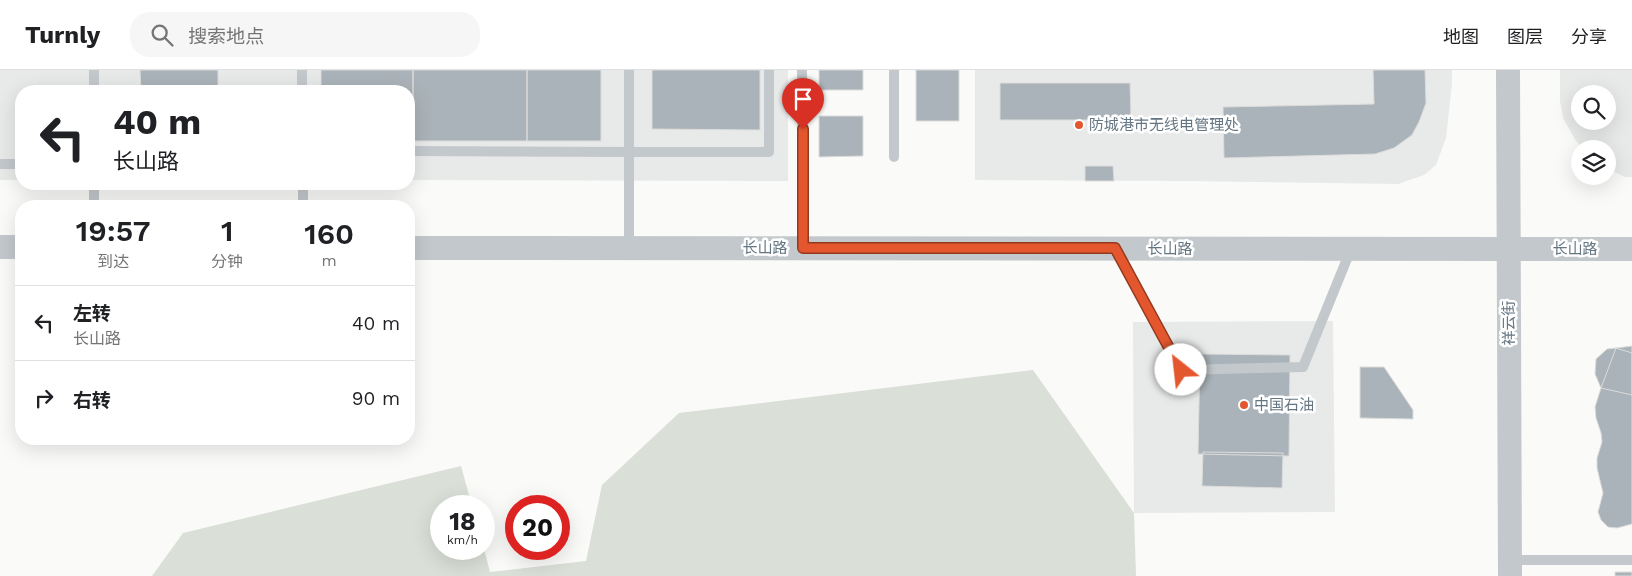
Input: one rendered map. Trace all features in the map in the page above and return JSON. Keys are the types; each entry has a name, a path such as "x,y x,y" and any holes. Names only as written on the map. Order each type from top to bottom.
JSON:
{"street":[{"name":"祥云街","path":"1508,70 1510,568"},
{"path":"0,247 15,247"},
{"name":"长山路","path":"415,248 1632,249"}],"lane":[{"path":"94,70 94,85"},
{"path":"302,70 302,85"},
{"path":"629,70 629,248"},
{"path":"415,151 769,152 769,70"},
{"path":"802,70 803,248"},
{"path":"894,70 894,158"},
{"path":"0,164 15,164"},
{"path":"1115,248 1181,370 1303,367 1351,249"},
{"path":"1510,568 1632,560"}],"shaded area":[{"path":"0,70 788,70 788,181 415,180 415,85 15,85 15,180 0,180"},
{"path":"975,70 1452,70 1452,84 1446,138 1436,165 1424,175 1398,184 975,180"},
{"path":"1560,70 1632,70 1632,177 1625,177 1616,173 1616,140 1575,140 1563,118 1560,101"},
{"path":"1333,321 1335,512 1134,513 1133,322"},
{"path":"1033,370 1134,513 1136,576 152,576 183,533 461,466 469,495 430,495 430,560 487,560 490,572 586,561 602,485 679,413"}],"building":[{"path":"140,70 218,70 218,85 141,85"},
{"path":"321,70 413,70 413,85 321,85"},
{"path":"413,70 527,70 527,141 415,141 415,85 413,85"},
{"path":"527,70 601,70 601,141 527,141"},
{"path":"652,70 760,70 760,130 652,129"},
{"path":"819,70 863,70 863,90 819,90"},
{"path":"916,70 959,70 959,121 916,121"},
{"path":"1373,70 1425,70 1426,103 1419,122 1412,135 1394,148 1375,154 1224,158 1223,107 1374,104"},
{"path":"1000,83 1130,83 1131,120 1000,120"},
{"path":"819,116 863,116 863,156 819,157"},
{"path":"1085,166 1113,166 1114,181 1085,181"},
{"path":"1632,346 1632,395 1601,388 1616,348"},
{"path":"1616,348 1632,353 1632,524 1617,528 1608,527 1601,520 1598,512 1603,493 1597,468 1597,458 1602,442 1595,407 1601,388 1595,374 1596,359 1607,349"},
{"name":"中国石油","path":"1200,354 1290,355 1289,456 1198,454"},
{"path":"1360,367 1384,367 1413,410 1413,419 1360,418"},
{"path":"1203,452 1283,453 1282,488 1202,486"},
{"path":"1615,572 1632,572 1632,576 1615,576"}],"place":[{"name":"防城港市无线电管理处","path":"1079,125"},
{"name":"中国石油","path":"1244,405"}],"route":[{"path":"803,129 803,248 1115,248 1181,370"}]}
